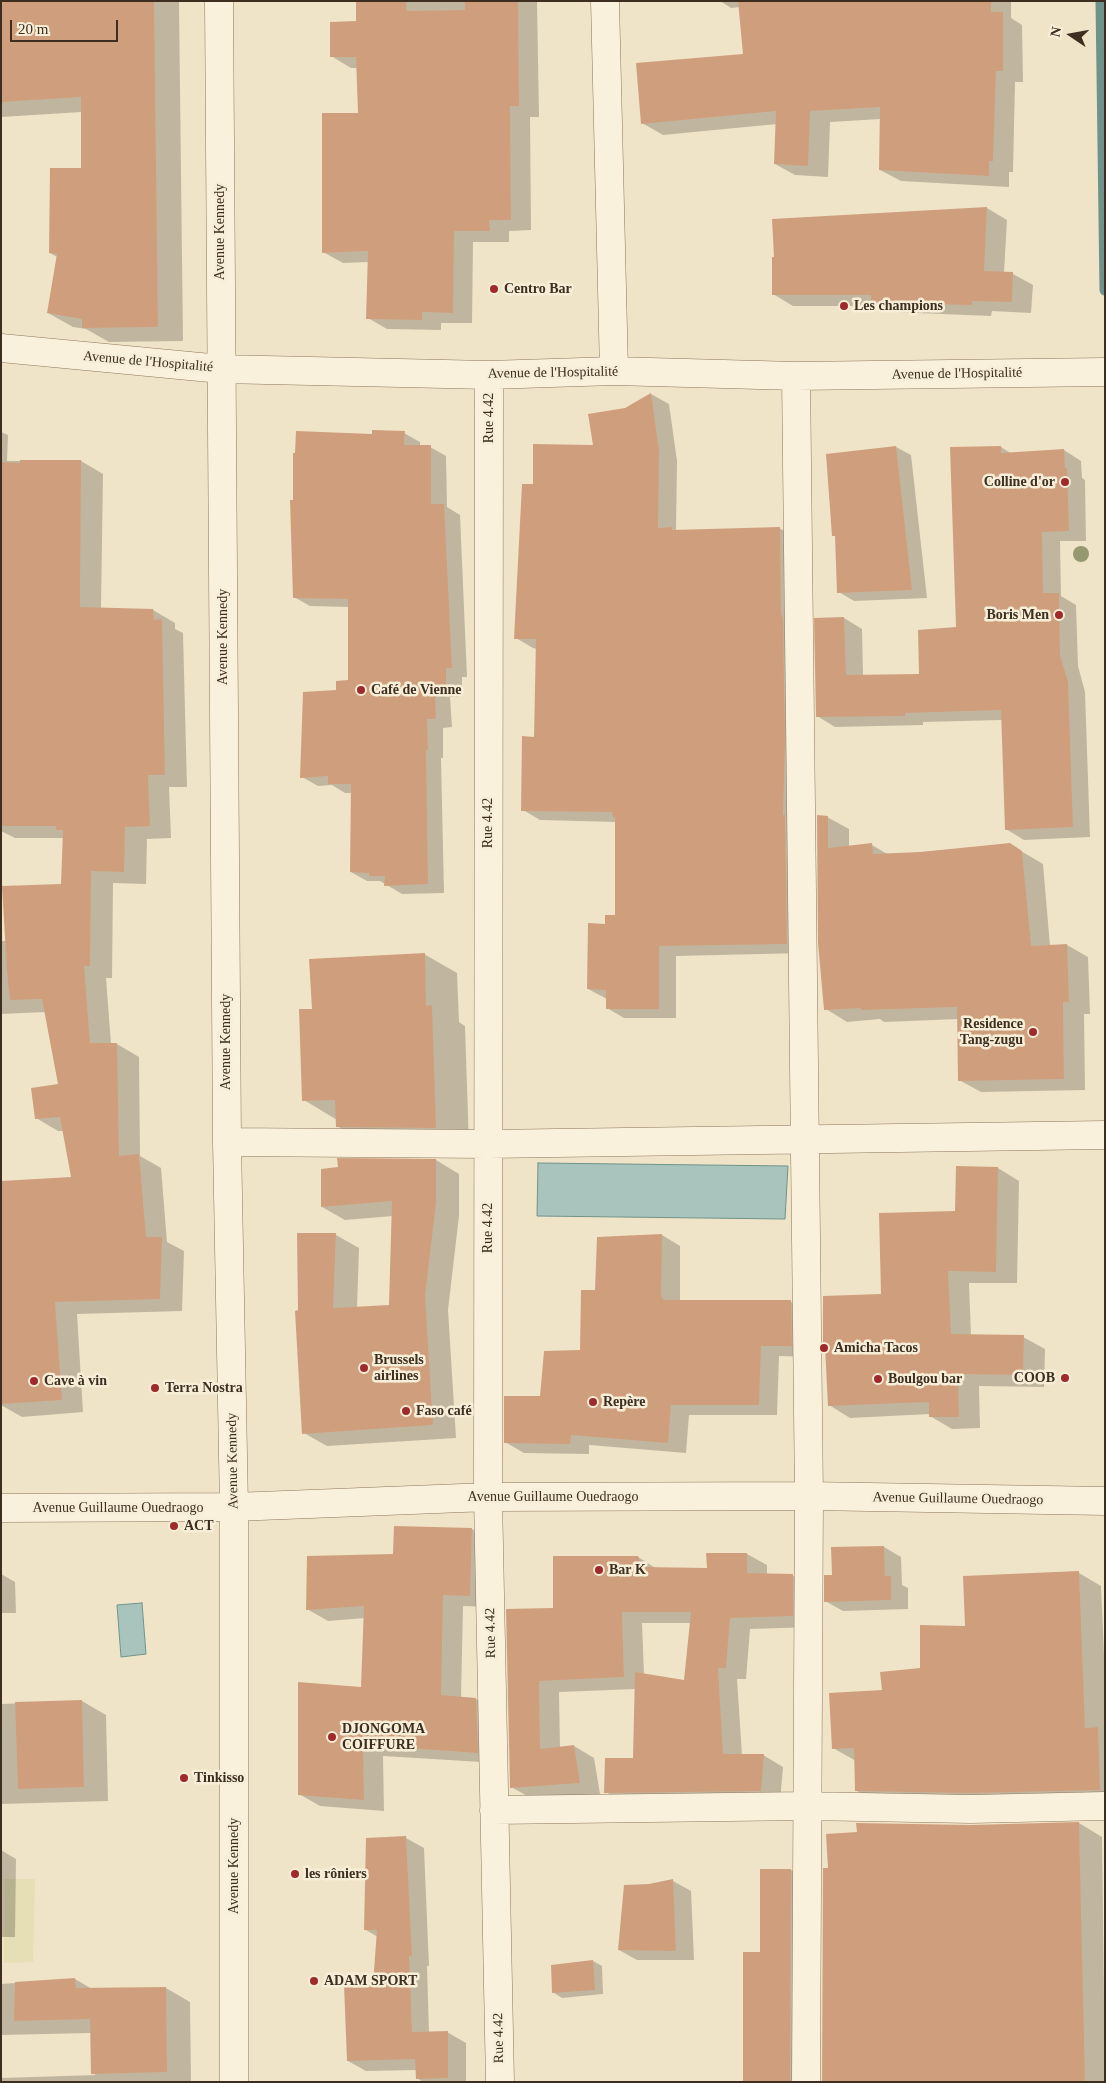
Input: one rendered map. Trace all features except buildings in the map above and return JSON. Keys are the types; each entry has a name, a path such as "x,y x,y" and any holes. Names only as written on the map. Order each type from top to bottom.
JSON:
{"street":[{"name":"Avenue Kennedy","path":"219,1 227,1142 234,1507 234,2082"},
{"path":"605,1 614,371"},
{"name":"Avenue de l'Hospitalité","path":"1,348 221,368 489,375 614,371 796,376 1105,372"},
{"name":"Rue 4.42","path":"489,375 488,1497 500,2082"},
{"path":"796,376 809,1496 806,2082"},
{"path":"227,1142 488,1144 1105,1135"},
{"name":"Avenue Guillaume Ouedraogo","path":"1,1508 234,1507 488,1497 809,1496 1105,1501"},
{"path":"494,1810 808,1806 971,1809 1105,1806"}],"shaded area":[{"path":"4,1879 35,1879 33,1962 4,1963"}],"water":[{"path":"538,1163 788,1166 785,1219 537,1216"},
{"path":"142,1603 146,1654 121,1657 117,1605"}],"waterway":[{"path":"1101,1 1105,290"}],"place":[{"name":"Centro Bar","path":"494,289"},
{"name":"Les champions","path":"844,306"},
{"name":"Colline d'or","path":"1065,482"},
{"name":"Boris Men","path":"1059,615"},
{"name":"Café de Vienne","path":"361,690"},
{"name":"Residence Tang-zugu","path":"1033,1032"},
{"name":"Amicha Tacos","path":"824,1348"},
{"name":"Brussels airlines","path":"364,1368"},
{"name":"COOB","path":"1065,1378"},
{"name":"Boulgou bar","path":"878,1379"},
{"name":"Cave à vin","path":"34,1381"},
{"name":"Terra Nostra","path":"155,1388"},
{"name":"Repère","path":"593,1402"},
{"name":"Faso café","path":"406,1411"},
{"name":"ACT","path":"174,1526"},
{"name":"Bar K","path":"599,1570"},
{"name":"DJONGOMA COIFFURE","path":"332,1737"},
{"name":"Tinkisso","path":"184,1778"},
{"name":"les rôniers","path":"295,1874"},
{"name":"ADAM SPORT","path":"314,1981"}]}
